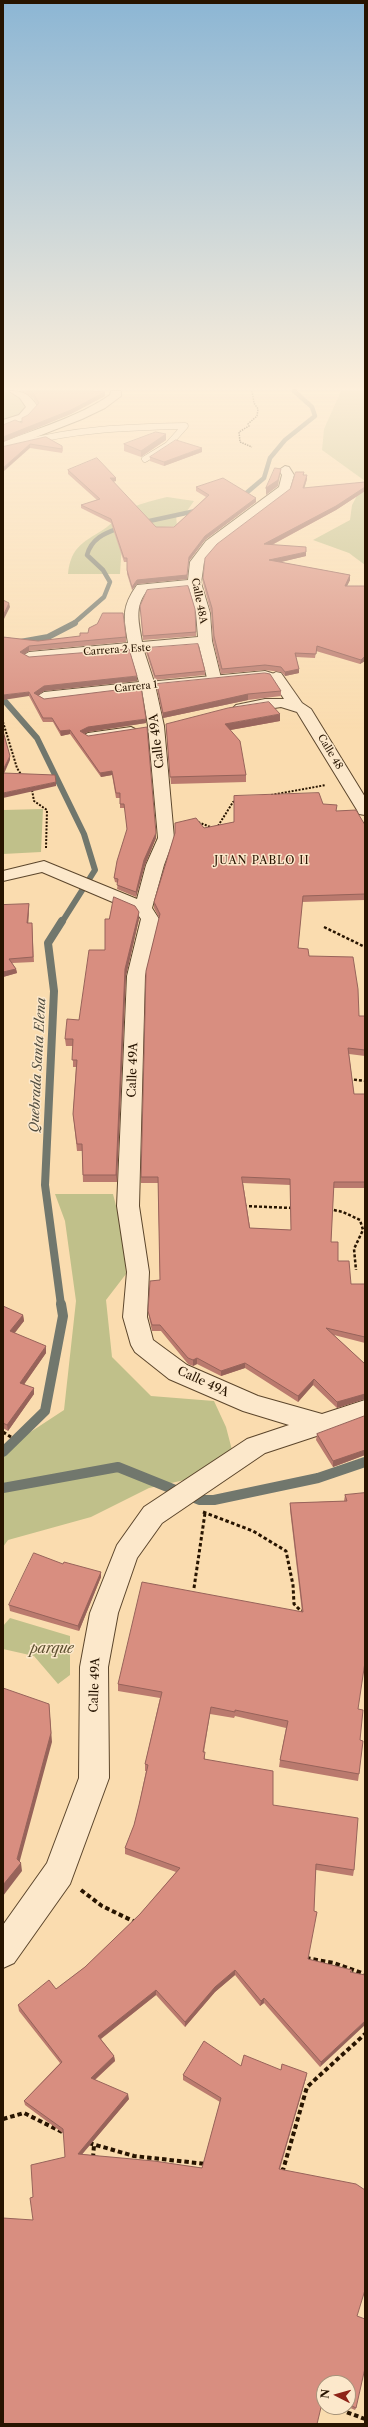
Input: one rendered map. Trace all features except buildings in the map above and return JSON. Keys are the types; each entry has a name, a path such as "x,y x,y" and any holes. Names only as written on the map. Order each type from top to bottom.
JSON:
{"street":[{"name":"Calle 48A","path":"214,678 205,641 204,613 194,584 197,562 211,544 264,504"},
{"name":"Calle 49A","path":"194,584 142,588 134,599 130,614 136,649 148,685 164,724 164,817 166,838 154,865 143,908 150,919 136,976 128,1206 138,1272 135,1317 143,1345 178,1372 252,1404 322,1424"},
{"name":"Carrera 2 Este","path":"29,656 136,649 205,641"},
{"name":"Carrera 1","path":"44,697 214,678 264,674 276,676"},
{"name":"Calle 48","path":"276,676 291,704 303,709 309,717 365,810"},
{"path":"227,710 265,704 291,704"},
{"path":"88,736 164,724"},
{"path":"3,876 44,866 143,908"},
{"path":"322,1424 365,1410"},
{"name":"Calle 49A","path":"3,1952 59,1873 94,1778 94,1667 104,1613 126,1553 154,1515 256,1446 322,1424"}],"path":[{"path":"3,722 17,768 25,779"},
{"path":"263,796 348,781"},
{"path":"29,784 34,801 47,810 44,866"},
{"path":"164,817 200,821 216,829 233,802 240,800"},
{"path":"324,927 365,947"},
{"path":"346,1078 365,1081"},
{"path":"238,1205 298,1208"},
{"path":"326,1208 343,1212 360,1220 363,1230 354,1249 356,1270"},
{"path":"348,1262 355,1262"},
{"path":"3,1432 11,1437"},
{"path":"172,1503 205,1513 253,1531 286,1551 293,1585 294,1604 301,1611 307,1611"},
{"path":"194,1588 205,1513"},
{"path":"59,1873 102,1906 142,1925"},
{"path":"298,1957 334,1963 365,1974"},
{"path":"276,2170 283,2170 307,2087 365,2034"},
{"path":"3,2119 24,2114 73,2137"},
{"path":"87,2142 134,2156 215,2165"},
{"path":"93,2161 94,2145"},
{"path":"354,2415 365,2419"}],"green space":[{"path":"141,504 192,504 187,511 176,515 177,526 146,528 122,544 120,574 68,574 72,557 80,545 107,527 128,509"},
{"path":"365,504 365,565 349,553 313,540 350,520 352,505"},
{"path":"43,809 41,852 3,854 3,810"},
{"path":"55,1194 113,1194 124,1237 126,1274 106,1300 112,1357 151,1396 214,1401 226,1427 232,1450 189,1479 149,1488 91,1517 8,1540 3,1547 3,1450 64,1410 76,1301 65,1221"},
{"name":"parque","path":"10,1618 70,1636 70,1675 58,1684 34,1656 3,1649 3,1626"}],"waterway":[{"name":"Quebrada Santa Elena","path":"140,523 200,510"},
{"name":"Quebrada Santa Elena","path":"73,624 104,597 110,582 103,570 87,555 89,549 100,536 122,527"},
{"name":"Quebrada Santa Elena","path":"3,645 48,637 75,623"},
{"name":"Quebrada Santa Elena","path":"3,699 37,738 84,834 95,870 62,922"},
{"name":"Quebrada Santa Elena","path":"61,1305 45,1185 54,991 48,943 62,921"},
{"name":"Quebrada Santa Elena","path":"3,1452 45,1411 63,1316 61,1304"},
{"path":"3,1488 118,1467 200,1500 214,1500 318,1478 365,1462"}],"district":[{"name":"JUAN PABLO II","path":"262,861"}]}
